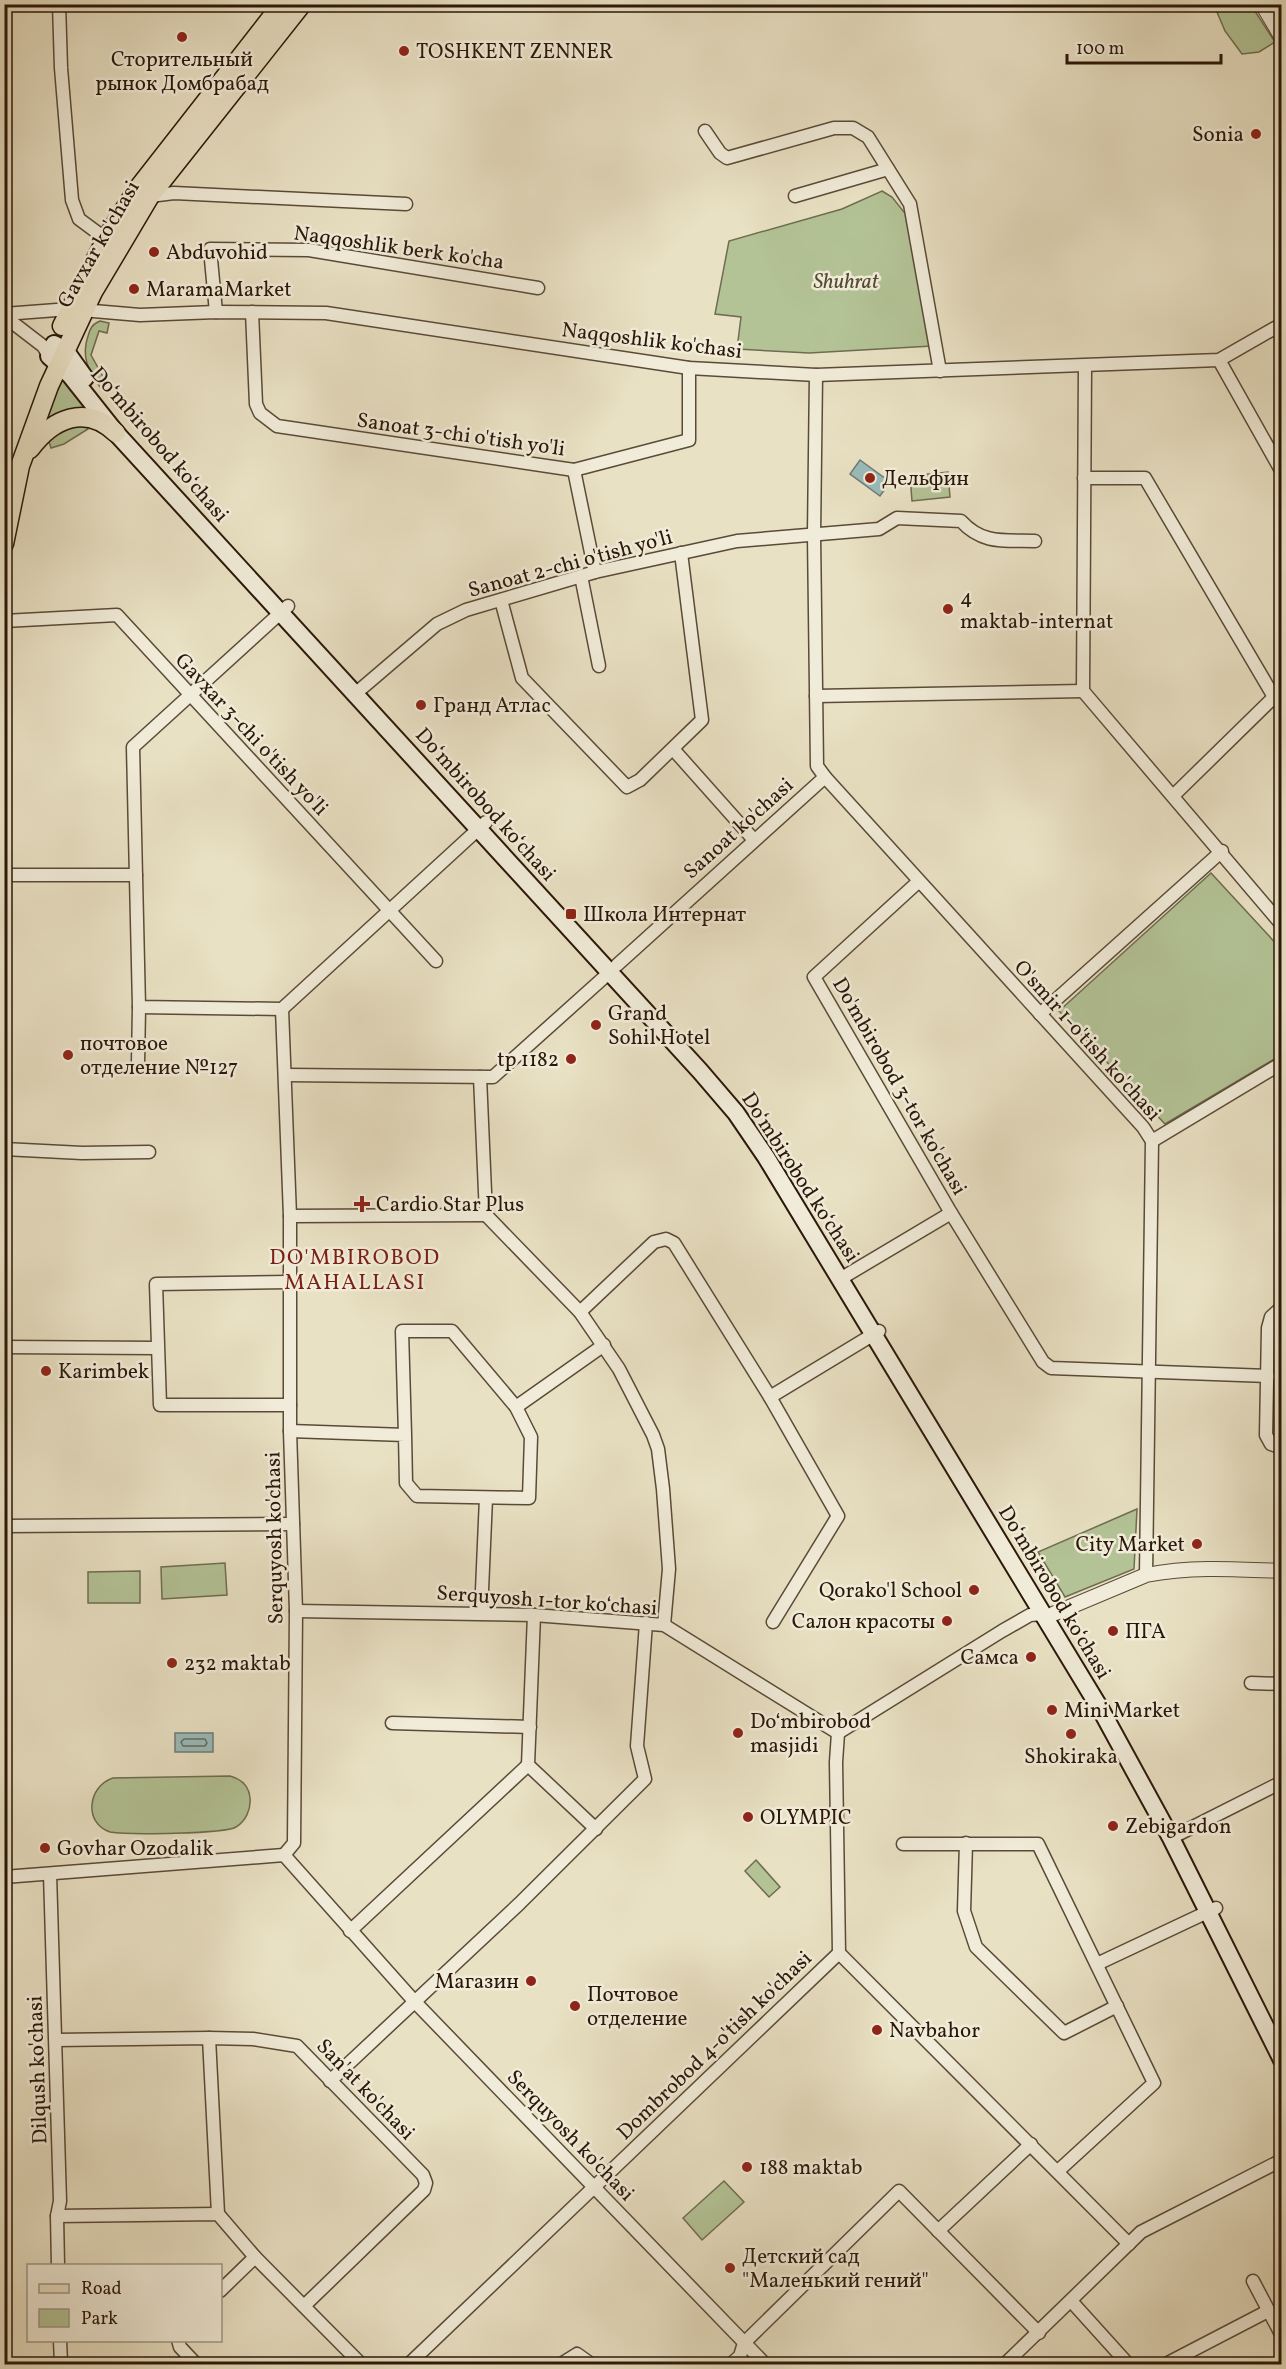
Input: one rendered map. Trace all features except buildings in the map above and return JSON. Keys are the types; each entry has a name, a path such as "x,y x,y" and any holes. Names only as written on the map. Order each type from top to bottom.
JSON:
{"main road":[{"name":"Gavxar ko'chasi","path":"4,479 54,352 76,310 106,239 136,191 282,4"},
{"name":"Gavxar ko'chasi","path":"76,310 150,196 302,4"},
{"name":"Gavxar ko'chasi","path":"4,544 20,466 54,352"},
{"name":"Doʻmbirobod koʻchasi","path":"54,352 81,372 111,413 285,610 613,969 736,1113 844,1277 1101,1710 1175,1836 1281,2039"},
{"name":"Doʻmbirobod koʻchasi","path":"54,352 116,433 285,610"},
{"path":"20,466 41,436 72,418 97,418 116,433"},
{"name":"Doʻmbirobod koʻchasi","path":"1212,1910 1281,2060"}],"street":[{"path":"59,4 61,68 72,200 79,219 106,239"},
{"path":"1262,4 1281,38"},
{"path":"705,131 720,153 727,158 834,128 853,128 868,137 910,204 940,371"},
{"path":"795,196 888,169"},
{"path":"150,196 174,193 406,204"},
{"name":"Naqqoshlik berk ko'cha","path":"216,312 210,249 309,250 538,288"},
{"name":"Naqqoshlik ko'chasi","path":"4,315 76,310 140,315 216,312 326,313 689,368 816,375 1085,367 1219,360 1281,324"},
{"name":"Sanoat 3-chi o'tish yo'li","path":"252,312 256,404 260,413 277,426 574,470 689,440 689,368"},
{"path":"4,315 54,352"},
{"path":"1219,360 1281,472"},
{"path":"1085,367 1083,691 1174,795 1281,925"},
{"name":"Sanoat ko'chasi","path":"480,1077 493,1077 825,777 817,766 816,375"},
{"path":"574,470 595,572"},
{"path":"1084,478 1145,478 1278,700 1174,795"},
{"name":"Sanoat 2-chi o'tish yo'li","path":"359,691 442,621 466,610 595,572 737,541 879,529 897,518 961,521 971,532 982,538 1035,541"},
{"path":"501,600 522,678 627,787 640,780 702,720 681,553"},
{"path":"580,576 598,666"},
{"path":"138,1063 139,1007 133,747 285,610"},
{"name":"Gavxar 3-chi o'tish yo'li","path":"4,621 117,615 436,962"},
{"path":"816,696 1083,691"},
{"path":"673,749 754,840"},
{"name":"O'smir 1-o'tish ko'chasi","path":"825,777 1143,1128 1152,1141 1146,1575"},
{"path":"139,1007 282,1009 390,913 482,825"},
{"path":"1040,1014 1222,852"},
{"path":"4,875 136,875"},
{"name":"Do'mbirobod 3-tor ko'chasi","path":"918,882 814,977 951,1213 1043,1362 1051,1368 1268,1376"},
{"name":"Serquyosh ko'chasi","path":"282,1009 290,1216 290,1431 296,1611 294,1843 284,1855 414,2001 765,2364"},
{"path":"1152,1141 1281,1064"},
{"path":"286,1075 480,1077 486,1215 580,1312 632,1390 658,1449 669,1569 664,1625"},
{"path":"4,1149 149,1152"},
{"name":"Do'mbirobod 3-tor ko'chasi","path":"844,1277 951,1213"},
{"path":"290,1216 486,1215"},
{"path":"580,1312 654,1242 670,1240 770,1396 838,1516 773,1622"},
{"path":"289,1282 156,1284 160,1405 290,1406"},
{"path":"1281,1307 1274,1312 1269,1322 1266,1435 1270,1444 1281,1448"},
{"path":"402,1331 452,1331 516,1407 531,1437 529,1498 413,1494 406,1483 402,1331"},
{"path":"770,1396 876,1333"},
{"path":"516,1407 604,1345"},
{"path":"4,1347 157,1348"},
{"path":"290,1431 405,1435"},
{"path":"481,1613 486,1498"},
{"path":"4,1526 293,1524"},
{"path":"1129,2244 839,1953 836,1762 838,1733 1044,1614 1146,1575 1212,1569 1281,1571"},
{"name":"Serquyosh 1-tor koʻchasi","path":"296,1611 534,1615 664,1625 838,1733"},
{"path":"350,1931 528,1765 534,1615"},
{"path":"330,2081 596,1829 645,1779 637,1746 645,1623"},
{"path":"1251,1683 1281,1684"},
{"path":"392,1723 530,1727"},
{"path":"528,1765 596,1829"},
{"path":"1175,1836 1281,1782"},
{"path":"966,1843 964,1911 976,1947 1064,2033 1117,2006"},
{"path":"903,1844 1038,1844 1098,1964 1154,2083 1058,2171"},
{"path":"4,1877 284,1855"},
{"name":"Dilqush ko'chasi","path":"50,1874 60,2201 57,2216 58,2264"},
{"path":"1098,1964 1212,1910"},
{"name":"Dombrobod 4-o'tish ko'chasi","path":"409,2364 839,1953"},
{"path":"209,2038 218,2214 255,2258 361,2364"},
{"name":"San'at ko'chasi","path":"56,2040 253,2039 297,2046 423,2175 426,2184 424,2190 304,2306"},
{"path":"938,2230 1031,2144"},
{"path":"1005,2364 1072,2302 1141,2232 1281,2160"},
{"path":"731,2364 740,2356 744,2343 899,2191 1039,2333"},
{"path":"57,2216 218,2214"},
{"path":"222,2289 255,2258"},
{"path":"1253,2281 1281,2336"},
{"path":"1072,2302 1128,2364"},
{"path":"1166,2364 1268,2311"},
{"path":"60,2342 61,2364"},
{"path":"179,2342 180,2347 196,2364"},
{"path":"561,2364 577,2354 591,2364"}],"green space":[{"path":"1214,5 1251,5 1275,42 1259,52 1242,54 1225,31"},
{"name":"Shuhrat","path":"882,191 892,197 908,217 932,346 809,353 737,349 741,317 715,314 729,241 842,209"},
{"path":"100,321 109,323 107,333 99,331 91,355 106,382 100,387 89,368 85,350 91,329"},
{"path":"64,378 92,408 43,428 56,390"},
{"path":"83,421 88,429 64,444 51,448 48,439 54,433"},
{"path":"948,472 950,497 912,501 910,476"},
{"path":"1211,873 1281,949 1281,1055 1165,1124 1059,1011"},
{"path":"1137,1509 1134,1569 1065,1597 1038,1552"},
{"path":"225,1563 227,1595 162,1599 161,1567"},
{"path":"140,1571 140,1603 88,1603 88,1572"},
{"path":"230,1776 241,1781 246,1787 250,1802 247,1814 236,1827 214,1831 175,1833 110,1832 101,1827 92,1813 94,1796 98,1789 113,1778"},
{"path":"756,1860 780,1887 769,1897 745,1871"},
{"path":"724,2181 744,2202 702,2240 683,2218"}],"water":[{"name":"Дельфин","path":"860,460 890,482 880,496 850,474"},
{"path":"175,1733 213,1733 213,1752 175,1752"}],"place":[{"name":"Сторительный рынок Домбрабад","path":"182,37"},
{"name":"TOSHKENT ZENNER","path":"404,51"},
{"name":"Sonia","path":"1256,134"},
{"name":"Abduvohid","path":"154,252"},
{"name":"MaramaMarket","path":"134,289"},
{"name":"Дельфин","path":"870,478"},
{"name":"4 maktab-internat","path":"948,609"},
{"name":"Гранд Атлас","path":"421,705"},
{"name":"Школа Интернат","path":"571,914"},
{"name":"Grand Sohil Hotel","path":"596,1025"},
{"name":"почтовое отделение №127","path":"68,1055"},
{"name":"tp 1182","path":"571,1059"},
{"name":"Cardio Star Plus","path":"362,1204"},
{"name":"Karimbek","path":"46,1371"},
{"name":"City Market","path":"1197,1544"},
{"name":"Qorako'l School","path":"974,1590"},
{"name":"Салон красоты","path":"947,1621"},
{"name":"ПГА","path":"1113,1631"},
{"name":"Самса","path":"1031,1657"},
{"name":"232 maktab","path":"172,1663"},
{"name":"Mini Market","path":"1052,1710"},
{"name":"Do‘mbirobod masjidi","path":"738,1733"},
{"name":"Shokiraka","path":"1071,1734"},
{"name":"OLYMPIC","path":"748,1817"},
{"name":"Zebigardon","path":"1113,1826"},
{"name":"Govhar Ozodalik","path":"45,1848"},
{"name":"Магазин","path":"531,1981"},
{"name":"Почтовое отделение","path":"575,2006"},
{"name":"Navbahor","path":"877,2030"},
{"name":"188 maktab","path":"747,2167"},
{"name":"Детский сад \"Маленький гений\"","path":"730,2268"}],"district":[{"name":"DO'MBIROBOD MAHALLASI","path":"355,1268"}]}
